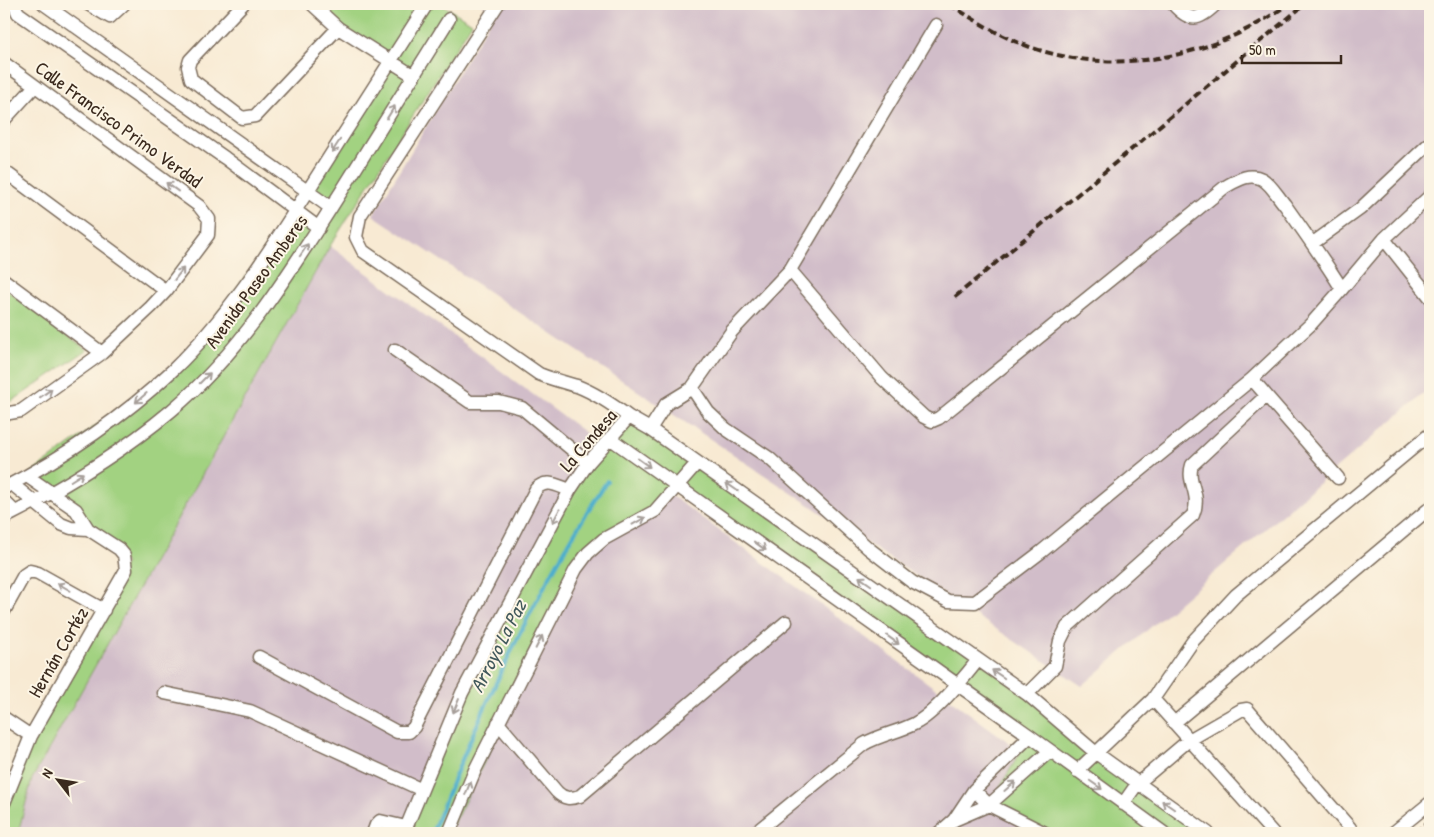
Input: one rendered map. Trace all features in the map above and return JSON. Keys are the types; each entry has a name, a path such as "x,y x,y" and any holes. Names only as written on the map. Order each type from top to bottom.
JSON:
{"street":[{"path":"14,4 18,13 225,158 319,228"},
{"path":"44,4 331,208"},
{"path":"88,4 106,16 113,15 124,4"},
{"path":"242,4 190,60 188,66 191,79 237,114 248,118 255,116 338,28"},
{"path":"312,4 338,28 414,76"},
{"name":"Avenida Paseo Amberes","path":"8,486 82,444 120,416 174,369 220,319 263,260 427,4"},
{"path":"498,4 360,216 356,237 363,250 539,374 557,382 577,387 607,401 628,416"},
{"path":"1173,4 1191,18 1202,17 1216,4"},
{"name":"Avenida Paseo Amberes","path":"9,515 52,493 129,444 173,409 216,367 268,302 319,228 449,19"},
{"path":"650,429 666,404 692,388 732,331 790,270 936,25"},
{"name":"Calle Francisco Primo Verdad","path":"4,64 199,206 209,219 208,235 166,291"},
{"path":"4,120 36,86"},
{"path":"1313,243 1360,209 1430,143"},
{"path":"4,171 166,291 102,353 21,412 4,414"},
{"path":"790,270 882,378 924,418 932,421 940,418 1234,182 1252,176 1262,179 1271,187 1313,243 1342,289"},
{"path":"692,388 708,412 726,429 768,458 868,548 912,582 948,601 975,602 1041,552 1252,379 1311,324 1384,239 1430,196"},
{"path":"1384,239 1430,296"},
{"path":"4,280 102,353"},
{"path":"395,350 470,402 498,402 522,408 588,464"},
{"path":"1252,379 1338,478"},
{"path":"1027,694 1055,666 1060,641 1067,627 1193,515 1197,498 1190,472 1192,466 1266,396"},
{"name":"La Condesa","path":"405,830 420,789 462,693 570,490 588,464 611,439 628,416 650,429 1027,694 1096,753 1208,833"},
{"path":"1077,772 1153,699 1193,641 1236,595 1430,434"},
{"path":"611,439 1164,833"},
{"path":"449,833 475,770 576,569 588,553 604,539 655,512 697,463"},
{"path":"27,476 76,510 88,529"},
{"path":"259,657 397,732 409,732 414,726 536,489 540,485 551,483 570,490"},
{"path":"8,486 35,502 67,526 88,529"},
{"path":"4,501 9,515"},
{"path":"1174,723 1430,508"},
{"name":"Hernán Cortéz","path":"4,803 31,736 126,570 124,555 119,549 88,529"},
{"path":"4,611 24,575 30,571 38,572 104,610"},
{"path":"498,723 561,796 572,799 580,796 786,622"},
{"path":"755,833 849,755 880,735 920,721 957,686 978,660"},
{"path":"164,694 250,711 420,789"},
{"path":"1153,699 1273,833"},
{"path":"1123,804 1137,784 1189,740 1241,710 1250,710 1350,828"},
{"path":"4,718 31,736"},
{"path":"939,833 954,820 974,790 1030,736"},
{"path":"954,820 989,805 1050,751"},
{"path":"974,790 989,805 1045,833"},
{"path":"1393,833 1430,803"},
{"path":"373,833 376,825 380,822 405,830"}],"shaded area":[{"path":"481,4 1430,4 1430,388 1082,686 373,215 495,12"},
{"path":"330,246 1133,833 18,833 32,780"}],"green space":[{"path":"312,4 441,4 472,23 330,246 32,779 18,833 4,833 4,803 31,736 126,563 76,510 27,476 176,367 295,211 319,227 331,208 307,191 391,61"},
{"path":"4,288 87,350 11,402 4,395"},
{"path":"629,417 978,660 1208,833 1045,833 989,805 1030,736 678,487 588,553 449,833 404,833 420,789 570,490"}],"waterway":[{"name":"Arroyo La Paz","path":"432,833 469,742 510,652 556,565 607,481"}],"railway":[{"path":"949,4 1012,40 1056,55 1091,60 1126,61 1160,58 1194,50 1227,38 1259,23 1288,4"},
{"path":"955,297 1305,4"},
{"path":"1415,833 1430,820"}]}
